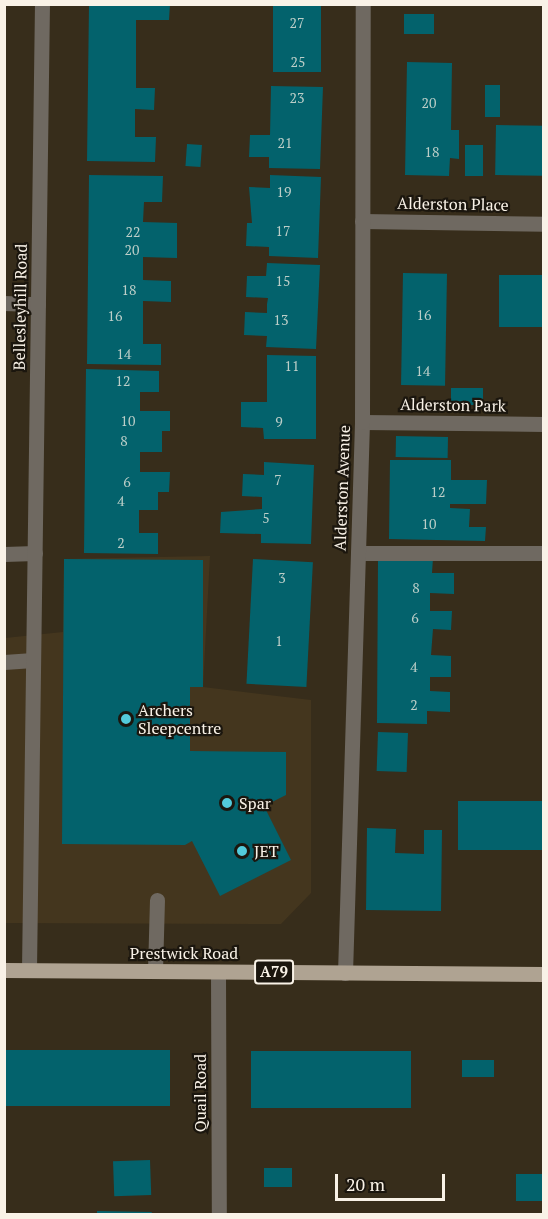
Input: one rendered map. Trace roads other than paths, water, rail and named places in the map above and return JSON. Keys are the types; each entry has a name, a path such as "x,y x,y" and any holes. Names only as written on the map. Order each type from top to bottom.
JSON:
{"main road":[{"name":"Prestwick Road","path":"4,970 543,974"}],"street":[{"name":"Bellesleyhill Road","path":"29,970 42,4"},
{"name":"Alderston Avenue","path":"345,973 362,422 363,4"},
{"name":"Alderston Place","path":"362,221 543,224"},
{"path":"4,303 38,304"},
{"name":"Alderston Park","path":"362,422 543,424"},
{"path":"4,554 35,553"},
{"path":"358,553 543,553"},
{"path":"4,662 33,660"},
{"path":"155,971 158,900"},
{"name":"Quail Road","path":"218,972 219,1215"}],"place":[{"name":"Archers Sleepcentre","path":"126,719"},
{"name":"Spar","path":"227,803"},
{"name":"JET","path":"242,851"}]}
